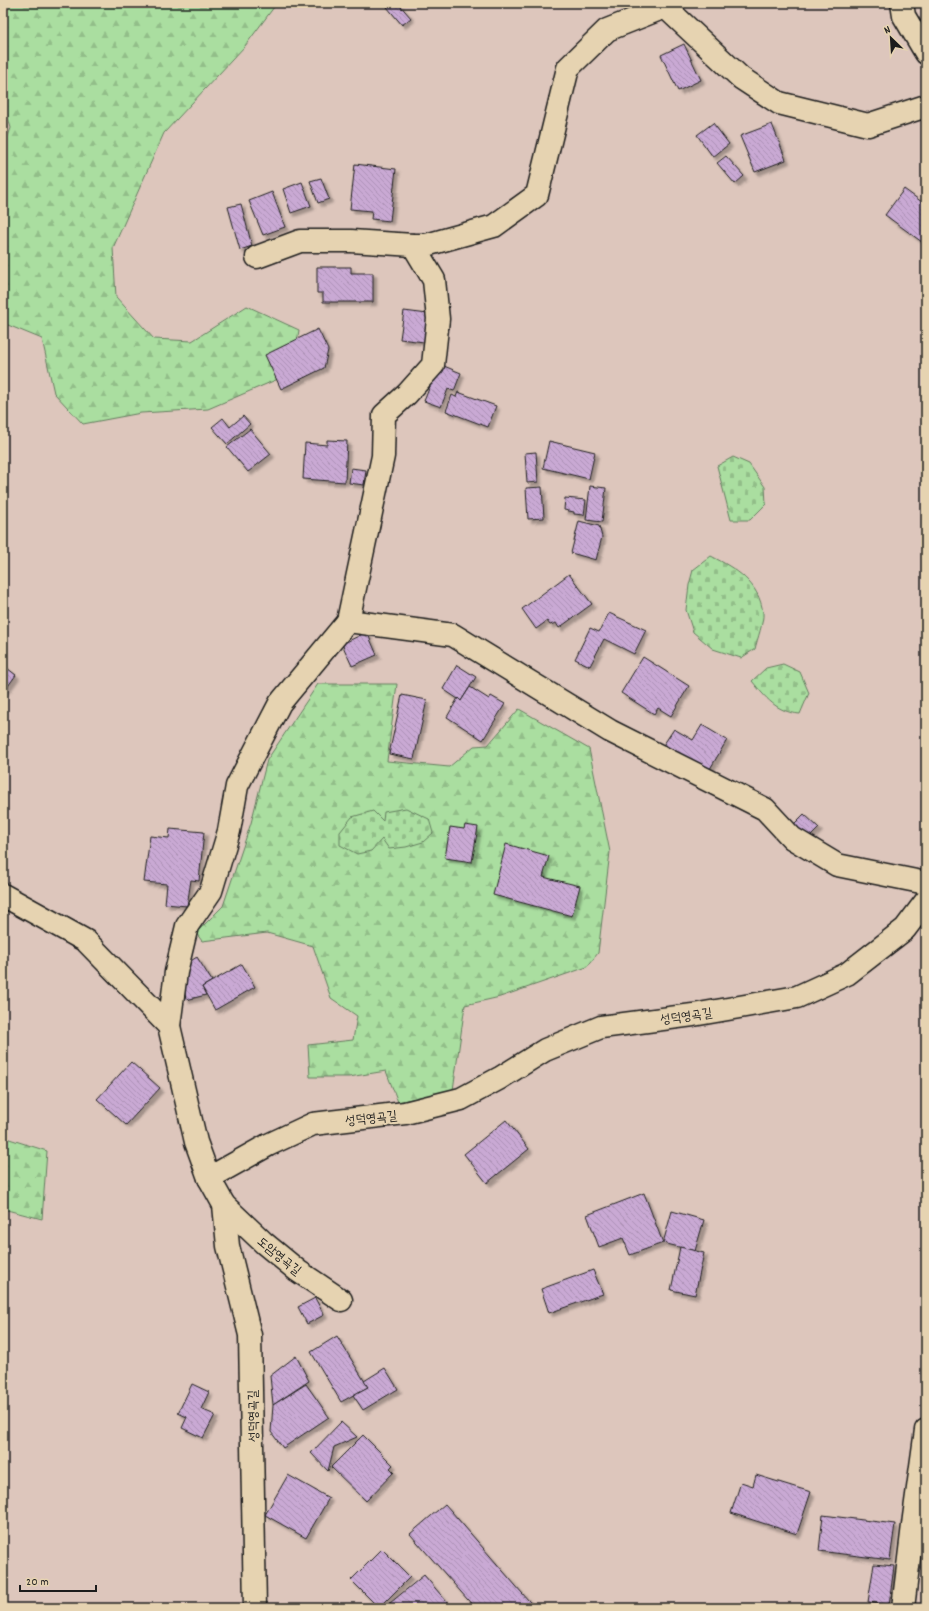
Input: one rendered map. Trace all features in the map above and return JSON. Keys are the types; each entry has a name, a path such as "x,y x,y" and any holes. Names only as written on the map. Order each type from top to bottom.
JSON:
{"street":[{"path":"902,3 904,16 926,53"},
{"path":"257,257 300,242 351,241 426,245 494,226 537,195 568,68 607,30 663,5 741,78 779,103 868,125 926,106"},
{"path":"209,1178 196,1142 169,1026 176,972 188,926 211,892 229,831 237,786 280,703 348,621 383,456 384,415 407,394 433,365 438,320 434,280 413,245"},
{"path":"348,621 452,636 610,731 765,810 792,838 837,865 926,883"},
{"path":"3,896 86,941 169,1026"},
{"name":"성덕영곡길","path":"255,1608 250,1335 228,1246 224,1205 209,1178 268,1145 313,1124 405,1114 461,1099 500,1078 545,1050 601,1027 692,1015 797,997 847,974 905,929 926,902"},
{"name":"도암영곡길","path":"224,1205 264,1243 292,1266 341,1300"},
{"path":"903,1608 926,1430"}],"green space":[{"path":"3,3 277,3 245,46 164,133 113,248 116,297 154,339 192,341 247,306 299,330 292,373 208,409 141,413 83,424 54,393 42,339 3,323 3,150 11,128 3,101"},
{"path":"733,457 749,464 765,487 766,504 750,520 731,520 717,466"},
{"path":"711,556 729,566 745,578 757,593 761,602 763,616 755,649 741,658 713,649 693,632 686,610 689,585 693,570"},
{"path":"783,664 800,672 809,693 800,714 784,710 772,703 752,681 766,668"},
{"path":"318,684 397,684 387,761 449,767 474,746 488,745 519,709 589,749 610,852 598,953 587,967 500,997 465,1005 453,1090 398,1102 386,1071 349,1077 310,1077 308,1045 353,1040 357,1016 331,998 313,946 267,933 202,941 196,933 223,906 251,823 267,760"},
{"path":"406,808 429,819 433,833 423,842 406,847 389,849 382,839 371,851 357,854 340,845 340,832 352,817 373,811 383,821 384,812"},
{"path":"3,1137 47,1151 42,1219 3,1209"}],"building":[{"path":"392,3 398,3 411,18 402,25 387,7"},
{"path":"684,44 701,80 678,91 661,55"},
{"path":"713,123 729,144 713,157 697,135"},
{"path":"772,124 786,160 755,172 740,136"},
{"path":"726,156 744,176 735,184 717,163"},
{"path":"355,164 396,169 390,221 371,219 372,211 350,209"},
{"path":"321,178 329,199 318,203 310,181"},
{"path":"302,182 311,206 291,213 283,189"},
{"path":"904,189 926,205 926,245 885,215"},
{"path":"272,192 285,227 263,235 249,201"},
{"path":"241,204 252,246 240,250 228,207"},
{"path":"317,267 351,267 351,273 373,273 373,302 323,302 323,293 317,293"},
{"path":"404,311 428,314 424,342 400,339"},
{"path":"318,329 328,350 324,368 281,389 265,355"},
{"path":"439,364 461,373 454,391 448,389 441,407 424,401"},
{"path":"458,392 496,406 488,427 446,411 452,395 456,397"},
{"path":"243,416 250,424 227,444 212,427 223,418 230,427"},
{"path":"250,429 271,454 248,472 227,447"},
{"path":"327,440 347,441 345,482 303,479 305,443 327,445"},
{"path":"549,441 595,452 589,479 543,468"},
{"path":"536,452 538,482 527,483 525,453"},
{"path":"351,468 366,470 364,485 349,483"},
{"path":"590,486 606,488 602,522 586,520"},
{"path":"542,487 544,518 528,519 526,488"},
{"path":"565,498 586,500 584,515 574,514 574,512 564,510"},
{"path":"579,521 599,526 602,537 596,560 571,553"},
{"path":"569,574 592,604 559,628 556,623 550,625 547,621 536,629 522,609"},
{"path":"609,613 646,630 634,654 604,639 590,666 575,659 590,628 599,632"},
{"path":"367,632 377,655 352,666 342,644"},
{"path":"643,657 689,686 671,716 658,708 654,714 621,693"},
{"path":"3,665 16,675 3,693"},
{"path":"457,665 476,677 461,701 443,689"},
{"path":"470,687 489,699 491,696 505,704 483,740 447,717 458,698 461,701"},
{"path":"402,695 427,700 414,759 389,754"},
{"path":"702,725 727,740 707,774 662,747 674,729 693,740"},
{"path":"804,814 819,828 807,840 792,826"},
{"path":"465,825 478,827 472,862 445,858 450,827 464,829"},
{"path":"170,829 204,832 199,881 191,880 187,906 165,904 167,884 144,882 150,836 169,838"},
{"path":"506,844 549,856 543,877 580,886 572,916 493,895"},
{"path":"197,957 212,981 202,987 206,995 186,1000 181,967"},
{"path":"242,964 255,987 215,1010 202,987"},
{"path":"131,1062 160,1088 126,1125 97,1099"},
{"path":"506,1120 529,1149 487,1183 464,1154"},
{"path":"644,1193 663,1243 630,1255 623,1238 599,1247 587,1215"},
{"path":"672,1211 704,1220 695,1251 663,1243"},
{"path":"680,1247 704,1253 695,1295 671,1290"},
{"path":"593,1270 603,1294 549,1313 541,1289"},
{"path":"315,1298 324,1315 307,1324 298,1307"},
{"path":"337,1336 368,1387 341,1402 311,1352"},
{"path":"296,1356 309,1381 273,1405 270,1376"},
{"path":"385,1368 398,1389 363,1410 353,1395 368,1387 364,1381"},
{"path":"192,1384 209,1392 201,1409 215,1415 203,1438 182,1428 187,1417 178,1413"},
{"path":"306,1384 329,1417 283,1448 271,1432 273,1405"},
{"path":"341,1422 357,1437 334,1447 328,1471 311,1453"},
{"path":"363,1435 393,1465 390,1468 394,1472 366,1501 331,1467"},
{"path":"288,1475 329,1498 306,1538 265,1515"},
{"path":"756,1475 811,1492 797,1534 731,1513 741,1482 753,1486"},
{"path":"445,1504 535,1608 475,1608 410,1534"},
{"path":"823,1515 895,1524 890,1560 819,1551"},
{"path":"382,1549 410,1577 379,1608 351,1580"},
{"path":"874,1564 894,1566 889,1605 868,1602"},
{"path":"424,1575 452,1608 384,1608"}]}
